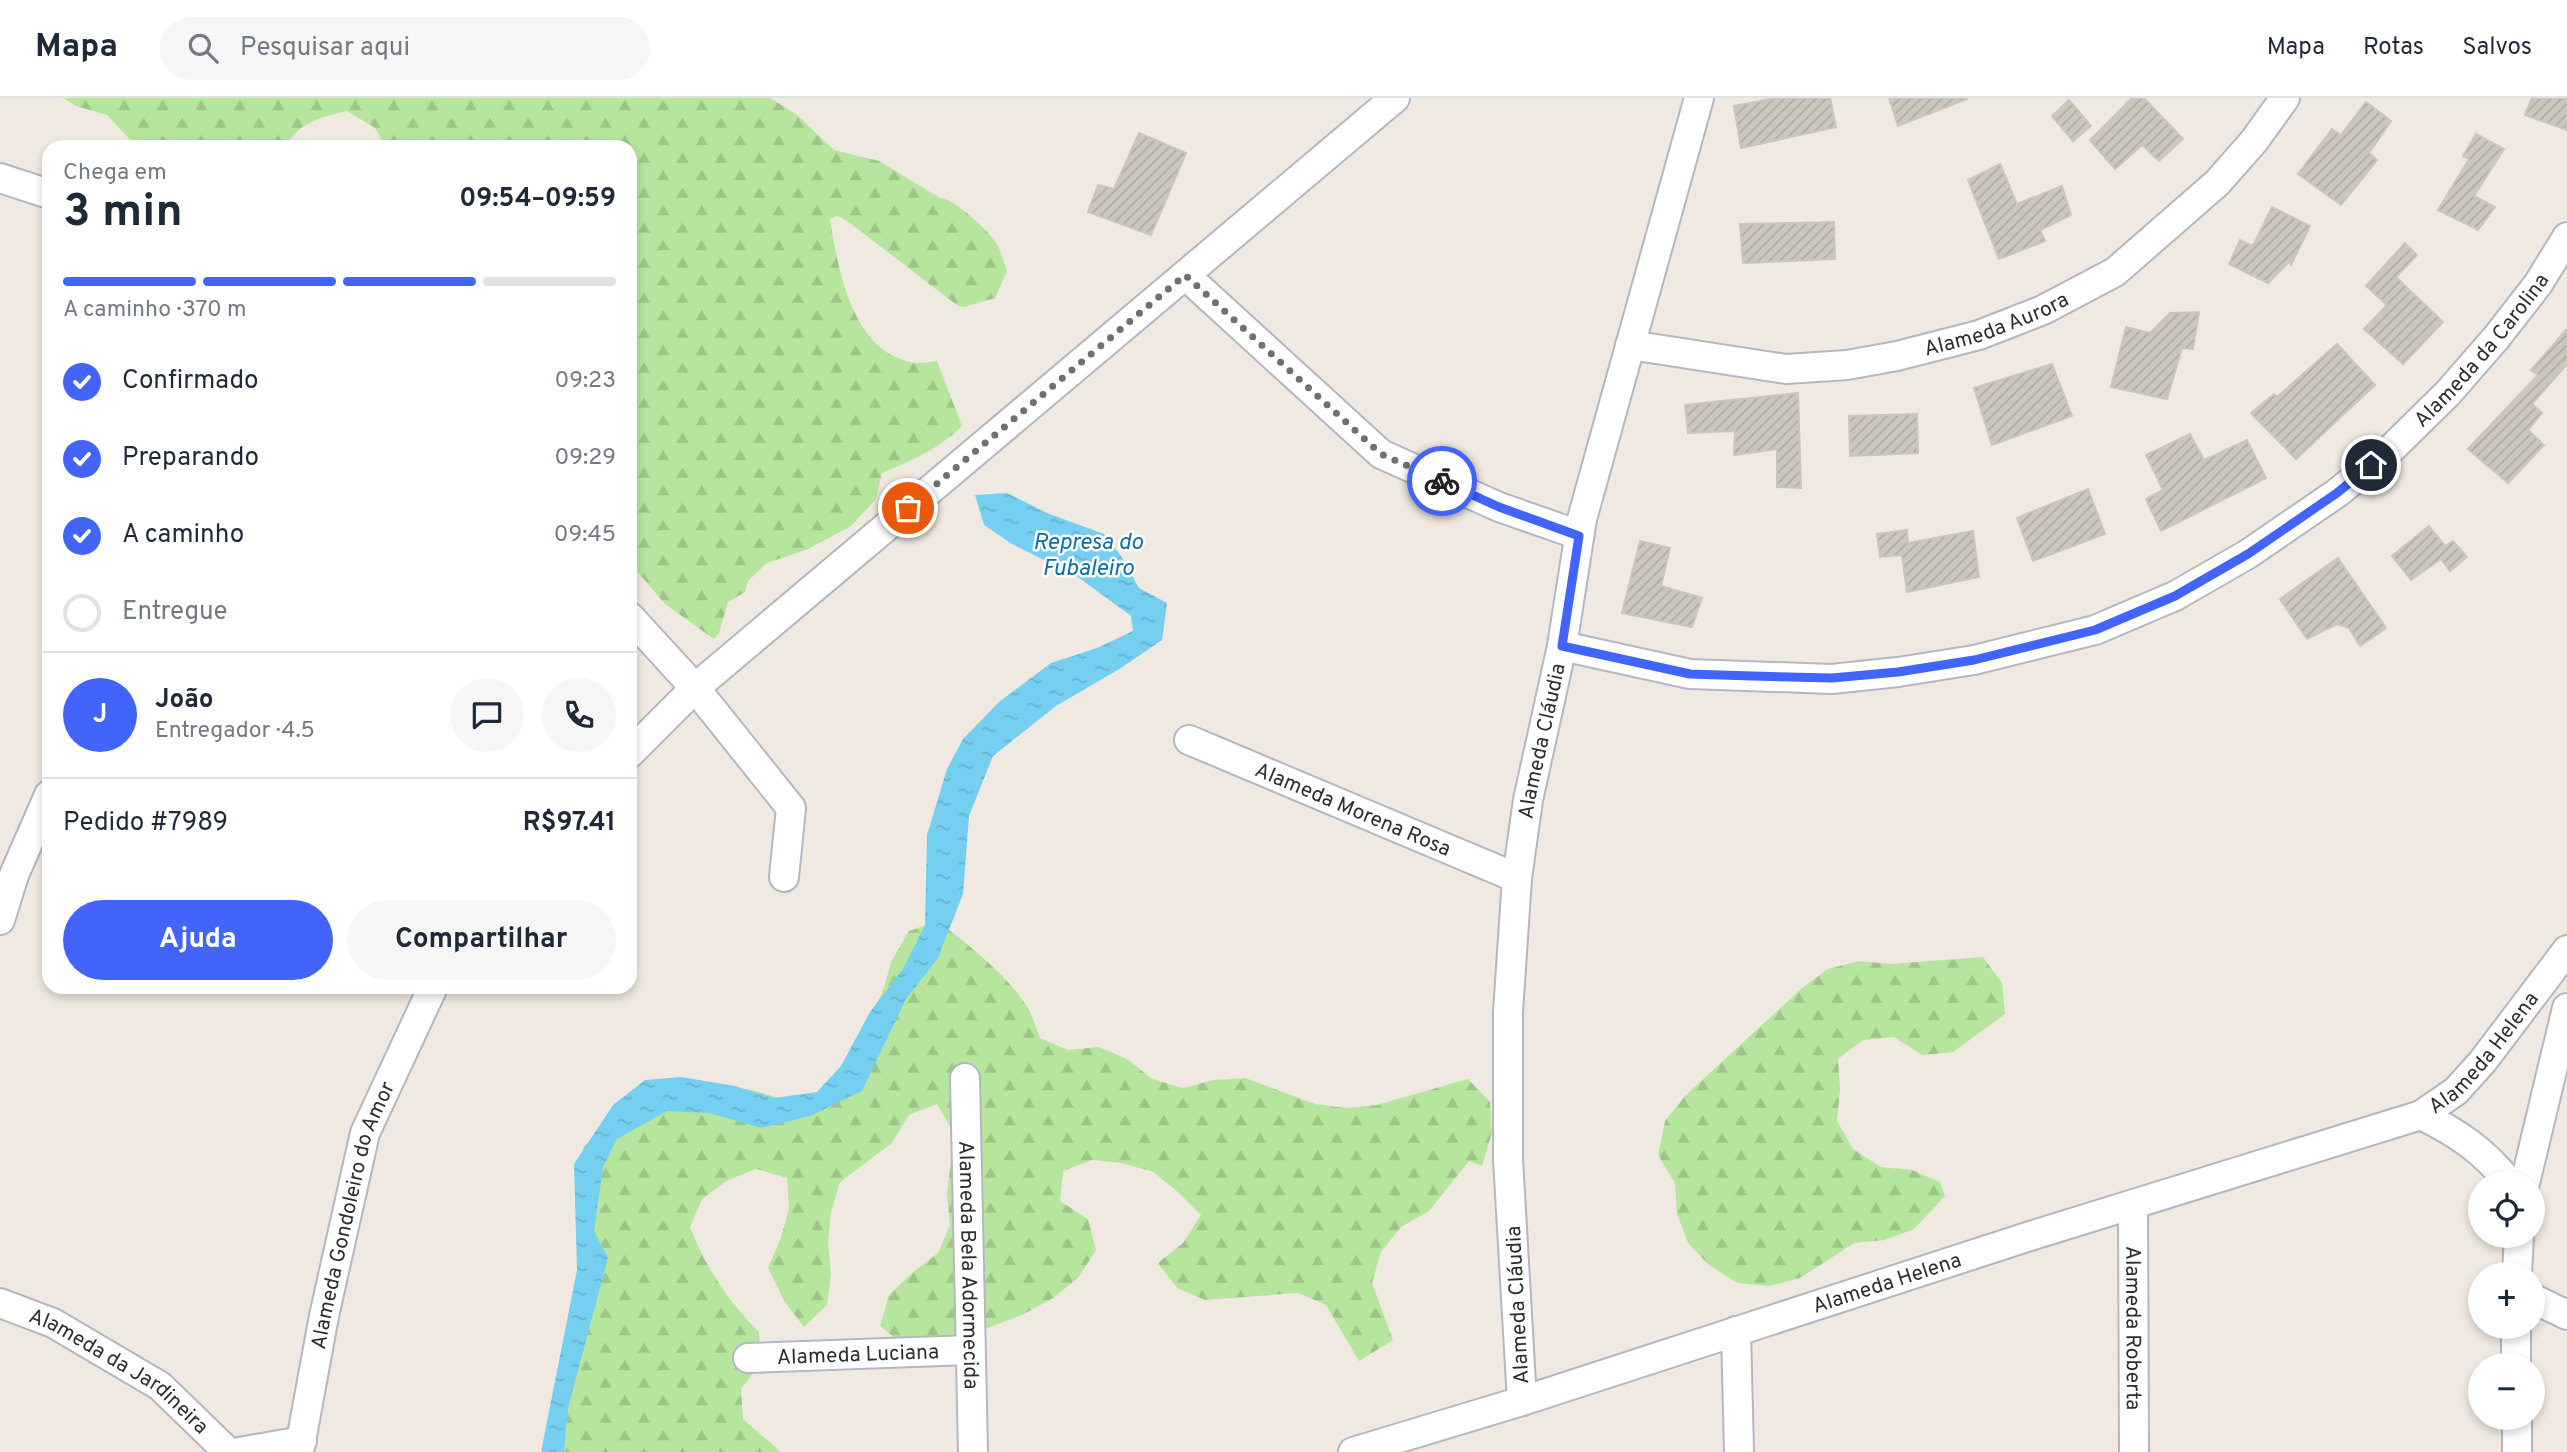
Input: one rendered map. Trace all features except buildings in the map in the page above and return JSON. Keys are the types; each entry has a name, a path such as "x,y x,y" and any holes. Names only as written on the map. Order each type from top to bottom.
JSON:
{"street":[{"path":"637,746 695,688 1395,98"},
{"name":"Alameda Cláudia","path":"1522,1401 1508,1159 1508,1012 1517,878 1528,800 1562,646 1579,536 1699,98"},
{"name":"Alameda Aurora","path":"1630,345 1786,369 1847,365 1897,356 1979,335 2043,310 2115,272 2217,183 2254,141 2285,98"},
{"path":"0,178 42,192"},
{"name":"Alameda da Carolina","path":"1562,646 1690,674 1832,678 1898,672 1974,660 2095,630 2175,596 2248,554 2337,493 2389,452 2448,393 2496,338 2538,284 2567,237"},
{"path":"1185,275 1381,454 1499,507 1579,536"},
{"path":"637,625 695,688 791,808 784,877"},
{"name":"Alameda Morena Rosa","path":"1189,740 1517,878"},
{"path":"0,920 14,875 42,811"},
{"name":"Alameda Helena","path":"1353,1452 1522,1401 2014,1241 2421,1115 2456,1091 2483,1061 2567,950"},
{"name":"Alameda Gondoleiro do Amor","path":"300,1446 324,1316 365,1133 430,994"},
{"path":"2528,1171 2567,1008"},
{"name":"Alameda Bela Adormecida","path":"965,1078 973,1452"},
{"name":"Alameda Helena","path":"2421,1115 2472,1145 2499,1171"},
{"name":"Alameda Roberta","path":"2133,1206 2134,1452"},
{"name":"Alameda da Jardineira","path":"0,1303 53,1323 160,1386 228,1452"},
{"path":"2545,1304 2567,1315"},
{"path":"1736,1331 1739,1452"},
{"name":"Alameda Luciana","path":"748,1358 970,1350"},
{"path":"2517,1430 2517,1452"},
{"path":"239,1452 300,1446"}],"green space":[{"path":"63,98 770,98 796,114 834,150 879,161 940,198 954,203 993,238 1007,271 995,298 964,307 958,306 846,220 837,216 830,219 843,282 861,324 874,341 890,354 913,363 937,361 962,426 924,454 882,473 876,499 851,526 808,549 767,563 748,581 745,592 728,602 719,633 714,639 665,604 637,571 637,140 382,140 375,128 347,111 320,118 304,126 290,140 130,140 107,115 76,106"},
{"path":"938,921 1009,983 1028,1008 1040,1038 1068,1050 1099,1047 1127,1059 1152,1079 1183,1088 1214,1080 1245,1078 1315,1104 1346,1108 1377,1105 1468,1079 1490,1102 1492,1132 1482,1166 1469,1161 1429,1211 1401,1227 1381,1252 1372,1283 1393,1340 1359,1361 1326,1305 1298,1293 1205,1300 1177,1288 1158,1263 1183,1243 1201,1215 1153,1172 1122,1163 1092,1160 1063,1171 1060,1201 1088,1219 1096,1250 1078,1278 1053,1298 1024,1314 967,1336 905,1346 880,1326 889,1295 938,1253 950,1225 947,1194 954,1133 937,1104 909,1115 892,1143 840,1182 831,1212 828,1243 831,1274 827,1305 804,1327 785,1302 768,1268 789,1209 787,1178 756,1169 728,1180 702,1199 690,1227 696,1242 719,1283 759,1332 761,1363 741,1389 743,1419 781,1452 546,1452 596,1268 575,1177 584,1146 607,1124 690,1083 752,1090 782,1099 814,1096 857,1049 883,990 892,960 909,931"},
{"path":"1983,957 2002,983 2005,1014 1953,1052 1922,1055 1894,1037 1863,1040 1838,1059 1840,1090 1837,1121 1853,1149 1881,1167 1912,1170 1940,1182 1945,1196 1914,1229 1885,1240 1854,1243 1800,1278 1769,1286 1738,1283 1710,1266 1688,1243 1677,1214 1675,1183 1658,1155 1665,1121 1685,1096 1802,988 1828,969 1859,961 1890,964"}],"water":[{"name":"Represa do Fubaleiro","path":"1007,493 1047,513 1104,534 1121,556 1139,588 1167,603 1162,640 1056,706 993,756 969,816 963,894 938,958 906,999 862,1091 810,1116 761,1128 709,1113 667,1111 617,1139 603,1167 594,1231 608,1258 568,1408 564,1452 541,1452 577,1270 574,1164 613,1105 645,1080 681,1077 735,1086 774,1098 817,1092 841,1066 870,1012 903,969 925,925 927,835 947,769 963,739 999,702 1051,663 1097,648 1133,631 1131,616 1078,577 1012,544 984,525 975,495"}],"way so far":[{"path":"908,508 1185,275 1381,454 1442,481"}],"route":[{"path":"1442,481 1499,507 1579,536 1562,646 1690,674 1832,678 1898,672 1974,660 2095,630 2175,596 2248,554 2337,493 2371,465"}]}
